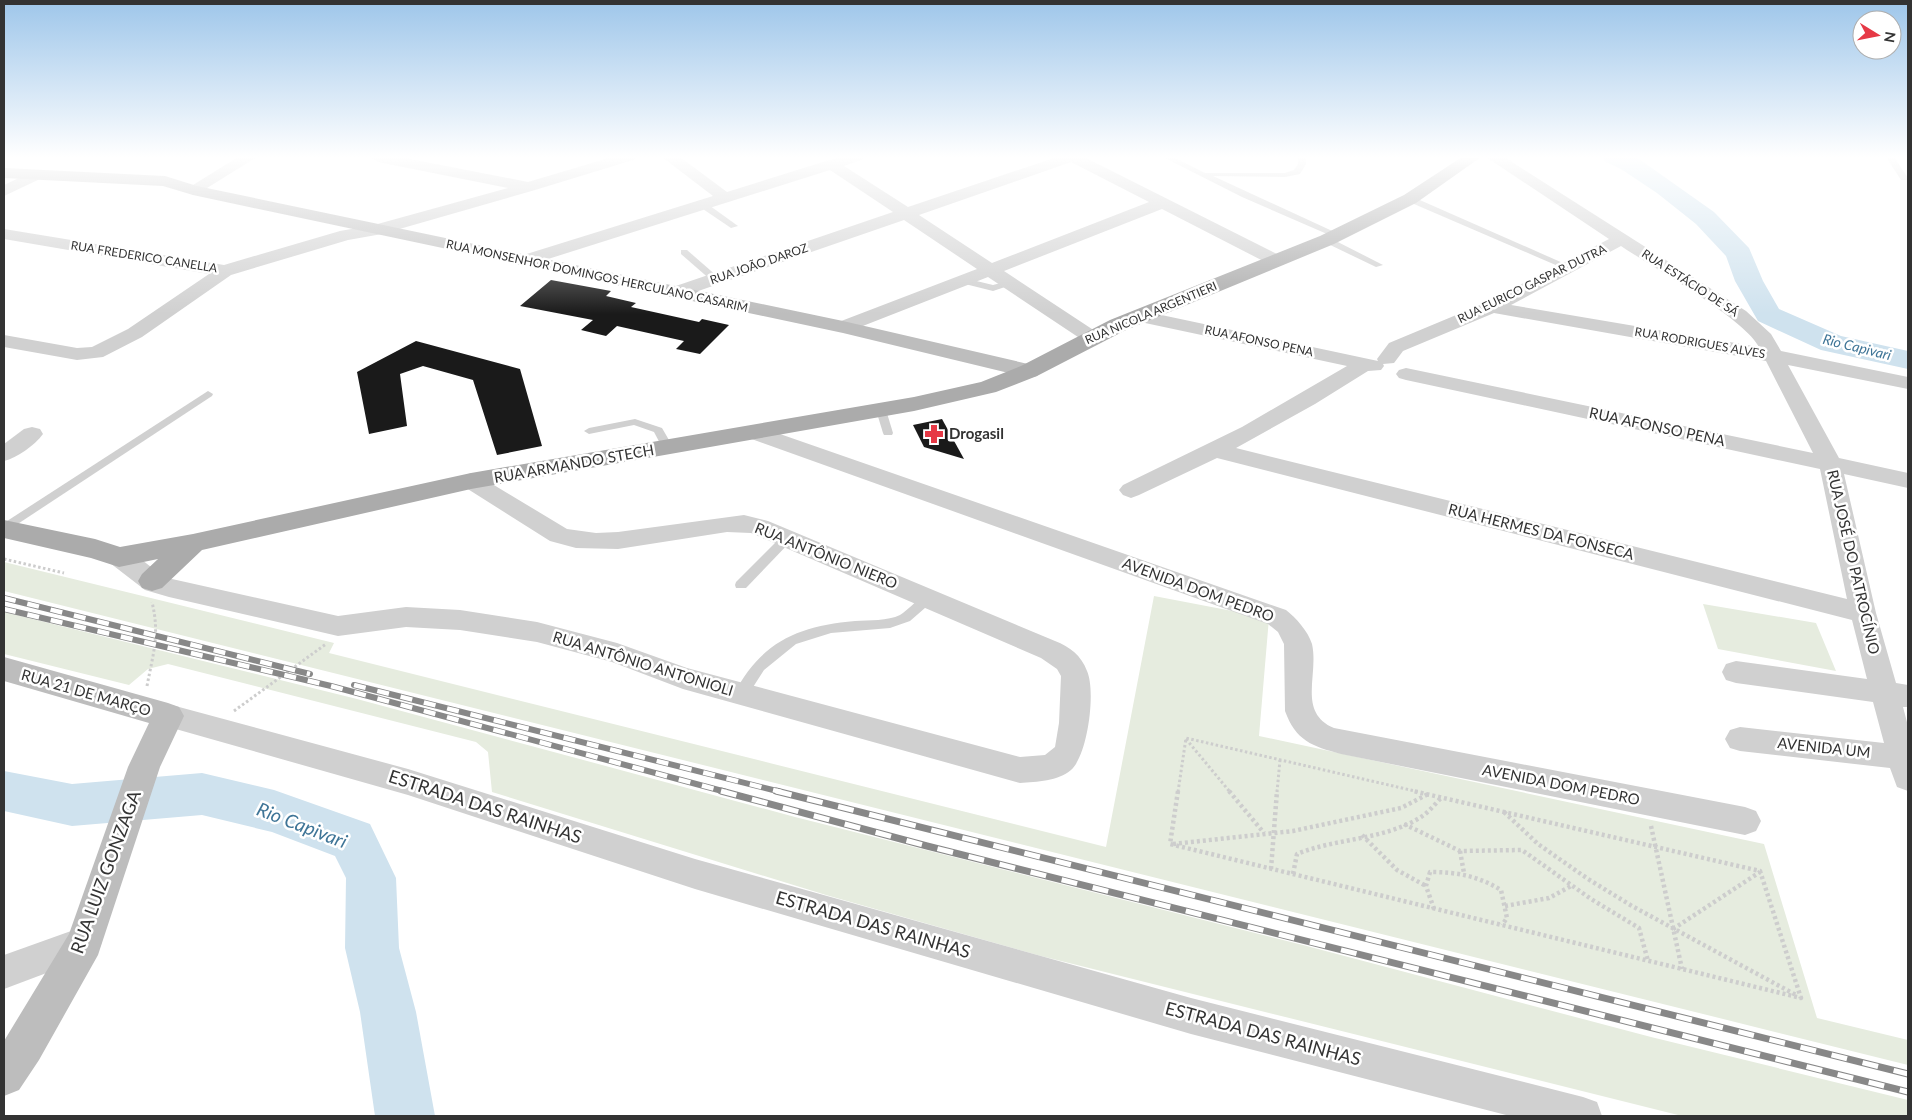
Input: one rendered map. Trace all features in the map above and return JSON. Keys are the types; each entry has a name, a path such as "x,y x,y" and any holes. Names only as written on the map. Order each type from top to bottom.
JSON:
{"main road":[{"name":"RUA MONSENHOR DOMINGOS HERCULANO CASARIM","path":"281,209 843,327 1029,370"},
{"name":"RUA NICOLA ARGENTIERI","path":"1029,370 1091,337 1138,316 1332,238 1389,209"},
{"name":"RUA MONSENHOR DOMINGOS HERCULANO CASARIM","path":"941,350 965,366 988,387"},
{"name":"RUA ARMANDO STECH","path":"119,557 152,549 193,543 471,481 754,432 884,421 988,387 1029,370"},
{"path":"4,529 95,549 119,557"},
{"path":"153,582 193,543"},
{"name":"RUA 21 DE MARÇO","path":"4,669 154,712"},
{"name":"RUA LUIZ GONZAGA","path":"4,1075 53,1001 84,942 112,867 121,832 144,768 154,712"}],"street":[{"path":"4,341 77,354 96,353 135,333 225,271 346,235 376,230 450,209"},
{"path":"523,260 686,209"},
{"path":"900,209 1091,337"},
{"name":"RUA JOÃO DAROZ","path":"674,293 921,209"},
{"path":"843,327 1147,209"},
{"path":"1179,209 1277,261"},
{"name":"RUA ESTÁCIO DE SÁ","path":"1576,209 1751,324 1764,338 1774,356"},
{"name":"RUA FREDERICO CANELLA","path":"4,234 225,271"},
{"name":"RUA EURICO GASPAR DUTRA","path":"1389,365 1413,340 1492,307 1622,239"},
{"name":"RUA RODRIGUES ALVES","path":"1492,307 1774,356 1908,383"},
{"name":"RUA AFONSO PENA","path":"1138,316 1328,356 1389,365 1908,480"},
{"path":"1328,356 1328,389"},
{"name":"RUA JOSÉ DO PATROCÍNIO","path":"1774,356 1830,463 1863,613 1896,695 1906,764"},
{"path":"1131,490 1218,450 1328,389 1389,365"},
{"name":"AVENIDA DOM PEDRO","path":"754,432 1277,617 1287,625 1298,644 1298,710 1302,721 1321,736 1341,742 1744,821"},
{"path":"4,454 32,434"},
{"name":"RUA HERMES DA FONSECA","path":"1218,450 1863,613"},
{"name":"RUA ANTÔNIO NIERO","path":"471,481 559,535 571,540 600,542 727,524 744,524 788,538 1028,641 1066,660 1076,679 1072,744"},
{"name":"RUA ANTÔNIO ANTONIOLI","path":"119,557 153,582 319,623 350,625 390,618 413,617 460,620 536,632 617,653 683,678 1020,770 1041,770 1053,765 1065,757 1072,744"},
{"path":"1736,672 1896,695"},
{"name":"ESTRADA DAS RAINHAS","path":"154,712 408,782 695,874 1172,1011 1583,1116"},
{"name":"AVENIDA UM","path":"1740,739 1906,764"},
{"path":"4,972 84,942"}],"lane":[{"path":"710,209 734,226"},
{"path":"1274,209 1332,238 1379,265"},
{"path":"1434,209 1568,267"},
{"path":"684,252 715,279"},
{"path":"964,281 993,288 1012,283"},
{"path":"4,529 208,394"},
{"path":"589,431 634,422 658,430 667,447"},
{"path":"740,585 788,538"},
{"path":"741,694 759,666 791,640 831,628 890,622 904,618 928,598"}],"path":[{"path":"4,559 64,574"},
{"path":"153,582 151,606 157,622 157,636 150,680 154,712"},
{"path":"211,728 293,670 350,625"},
{"path":"1186,738 1760,871"},
{"path":"1186,738 1264,834"},
{"path":"1170,844 1186,738"},
{"path":"1270,869 1280,760"},
{"path":"1170,844 1274,833 1401,808 1428,794"},
{"path":"1293,874 1297,854 1327,843 1404,824 1421,816 1441,798"},
{"path":"1646,802 1682,969"},
{"path":"1503,812 1538,844 1588,879 1673,929 1801,998"},
{"path":"1404,824 1460,851 1522,850 1591,899 1639,928 1648,961"},
{"path":"1362,835 1397,870 1426,886"},
{"path":"1170,844 1801,998"},
{"path":"1460,851 1464,872"},
{"path":"1673,929 1760,871"},
{"path":"1760,871 1801,998"},
{"path":"1434,909 1426,886 1430,872 1464,872 1485,879 1501,890 1507,918 1502,925"},
{"path":"1505,906 1549,898 1573,885"}],"shaded area":[{"path":"4,562 334,643 329,653 1106,847 1154,596 1269,618 1259,736 1764,844 1817,1018 1908,1040 1908,1065 4,591"},
{"path":"1703,604 1816,623 1836,671 1718,649"},
{"path":"4,612 357,699 795,817 1303,945 1651,1037 1908,1100 1908,1116 1682,1116 1041,956 826,895 492,792 488,752 476,742 168,664 148,669 129,685 4,654"}],"building":[{"path":"551,280 611,291 606,296 636,303 631,307 699,322 702,319 729,325 700,354 676,349 684,341 617,326 606,336 581,330 593,320 520,306"},
{"path":"416,341 520,369 542,446 497,455 473,380 423,366 400,374 407,426 369,434 357,372"},
{"name":"Drogasil","path":"942,419 964,459 924,447 913,425"}],"waterway":[{"name":"Rio Capivari","path":"1694,209 1705,218 1739,254 1749,281 1768,315 1832,343 1908,360"},
{"name":"Rio Capivari","path":"4,791 72,805 202,794 274,811 353,840 371,878 372,948 388,1012 405,1116"}],"railway":[{"path":"4,598 310,674"},
{"path":"4,609 331,686 726,792"},
{"path":"354,685 781,792"},
{"path":"721,791 927,846 1908,1092"},
{"path":"776,791 1908,1074"}],"place":[{"name":"Drogasil","path":"934,434"}]}
